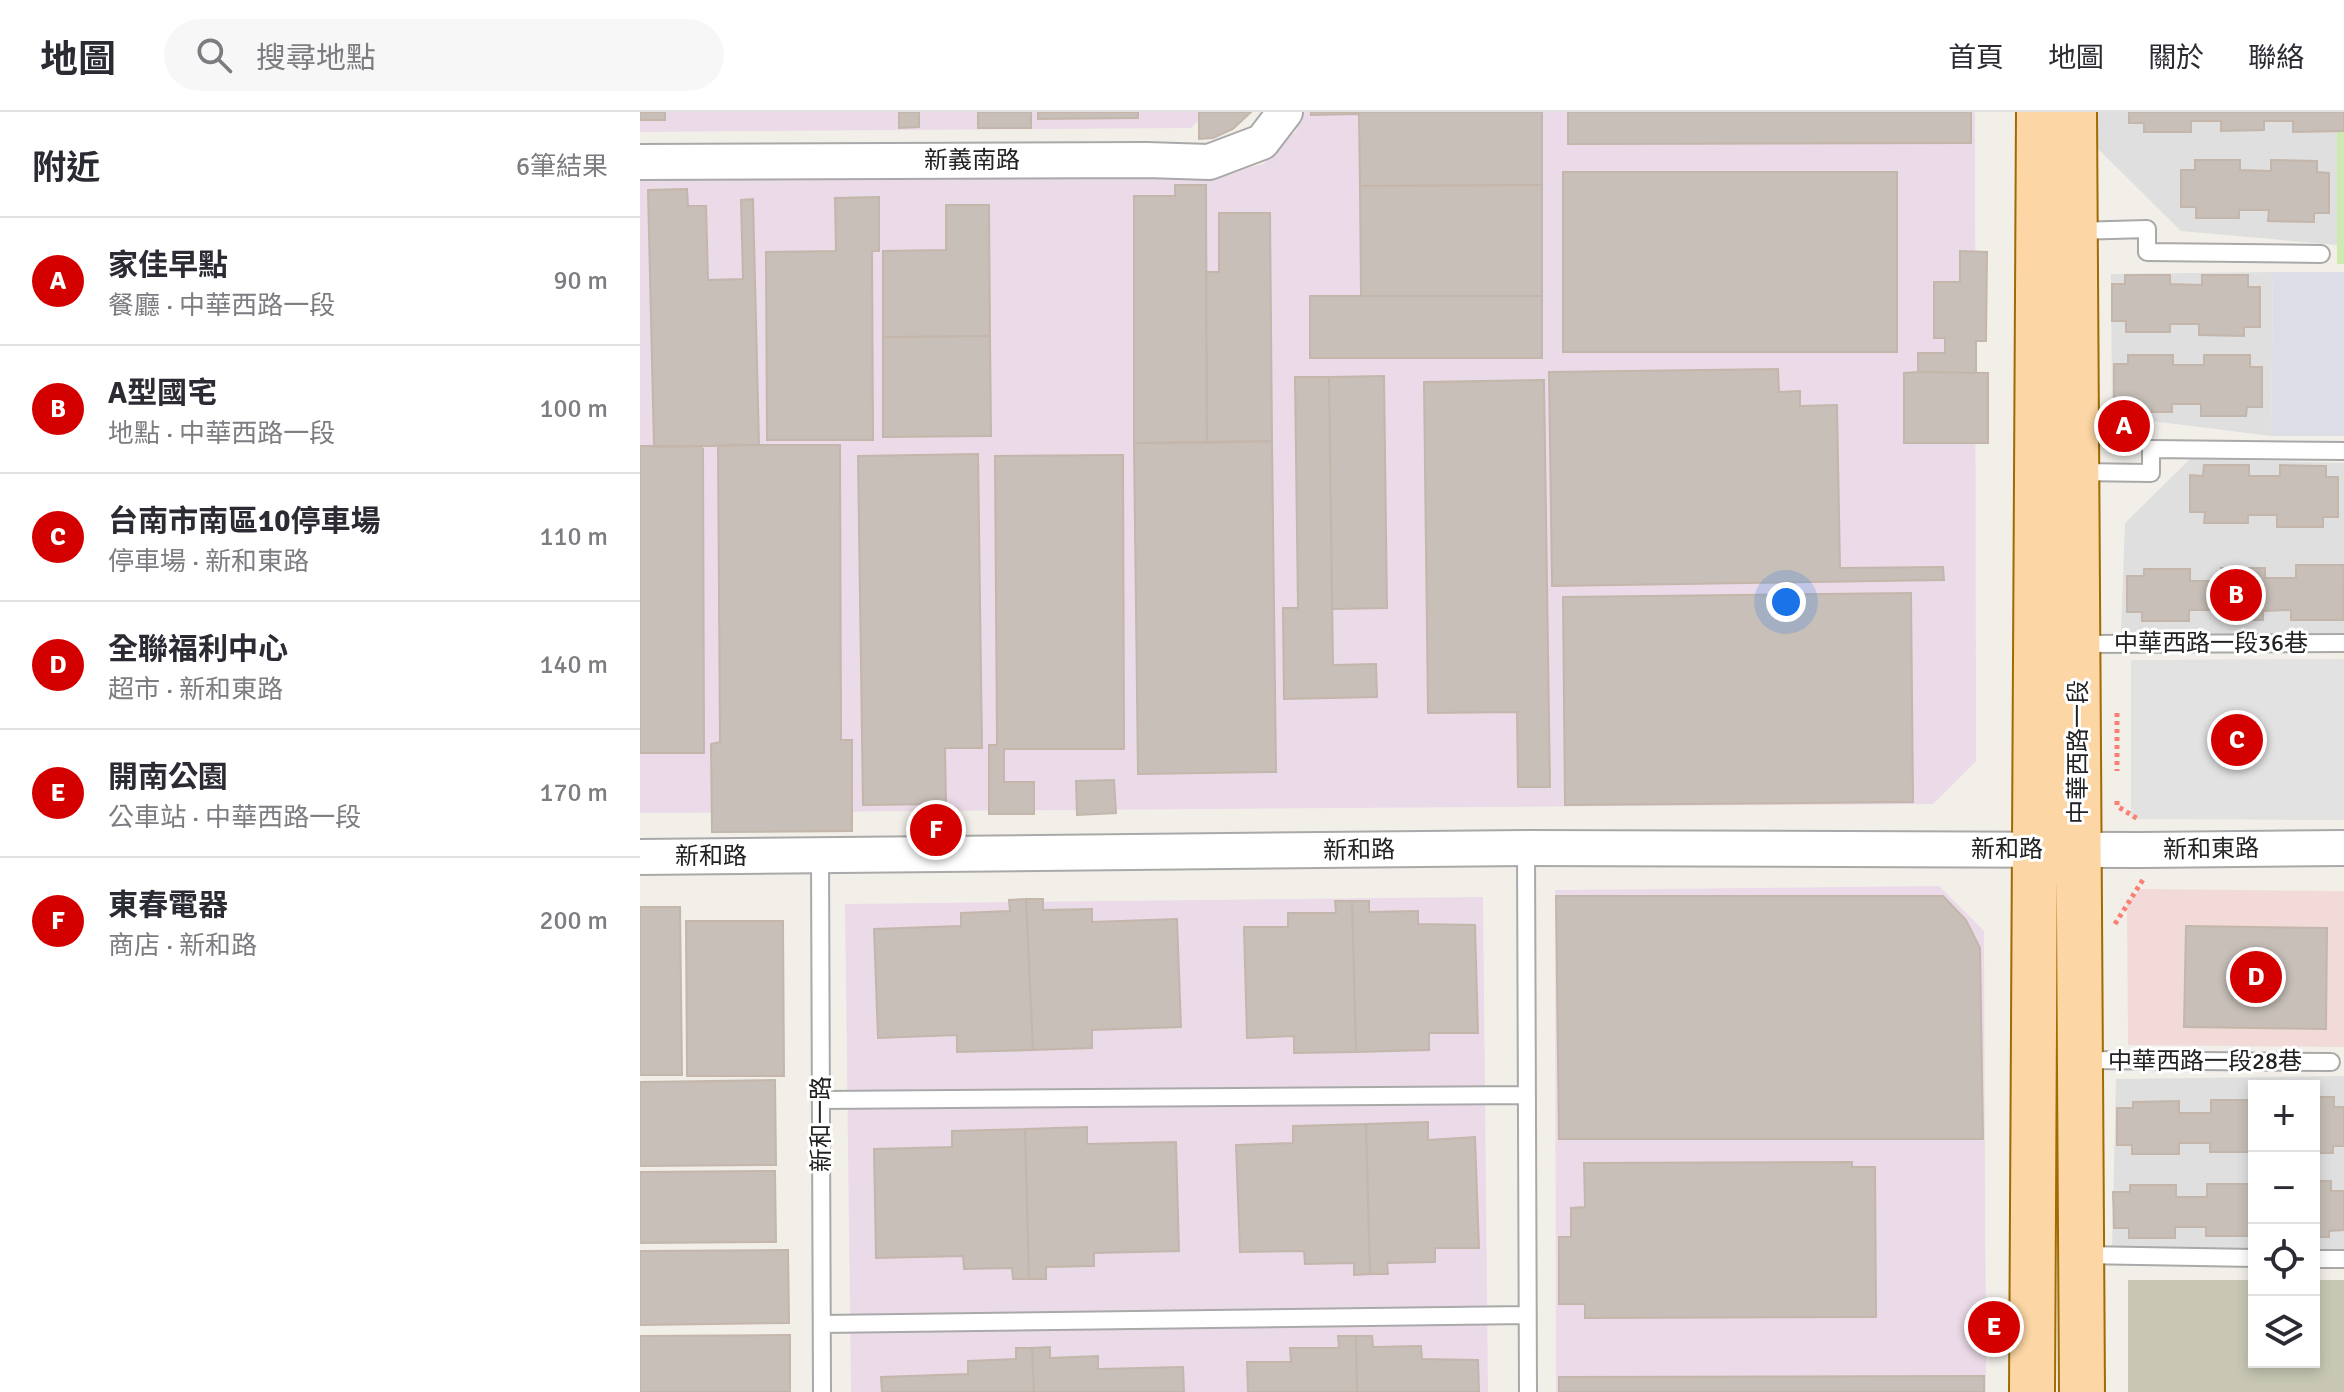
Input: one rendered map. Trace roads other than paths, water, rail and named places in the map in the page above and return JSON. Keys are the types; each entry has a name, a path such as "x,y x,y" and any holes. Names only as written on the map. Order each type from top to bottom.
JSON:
{"main road":[{"name":"中華西路一段","path":"2032,1392 2039,112"},
{"name":"中華西路一段","path":"2074,112 2082,1392"}],"street":[{"name":"新義南路","path":"640,162 1209,162 1262,142 1285,112"},
{"name":"新和路","path":"640,857 1526,848 2079,848"},
{"name":"新和東路","path":"2079,848 2344,848"}],"lane":[{"path":"2074,231 2147,229 2147,252 2321,254"},
{"path":"2077,472 2151,473 2151,449 2344,451"},
{"name":"中華西路一段36巷","path":"2078,644 2344,643"},
{"path":"1526,848 1528,1392"},
{"name":"新和一路","path":"820,856 822,1392"},
{"name":"中華西路一段28巷","path":"2080,1060 2331,1062"},
{"path":"821,1100 1527,1095"},
{"path":"2081,1255 2248,1258"},
{"path":"2320,1259 2344,1259"},
{"path":"822,1324 1527,1315"}],"place":[{"name":"家佳早點","path":"2124,426"},
{"name":"A型國宅","path":"2236,595"},
{"name":"台南市南區10停車場","path":"2237,740"},
{"name":"東春電器","path":"936,830"},
{"name":"全聯福利中心","path":"2256,977"},
{"name":"開南公園","path":"1994,1327"}]}
